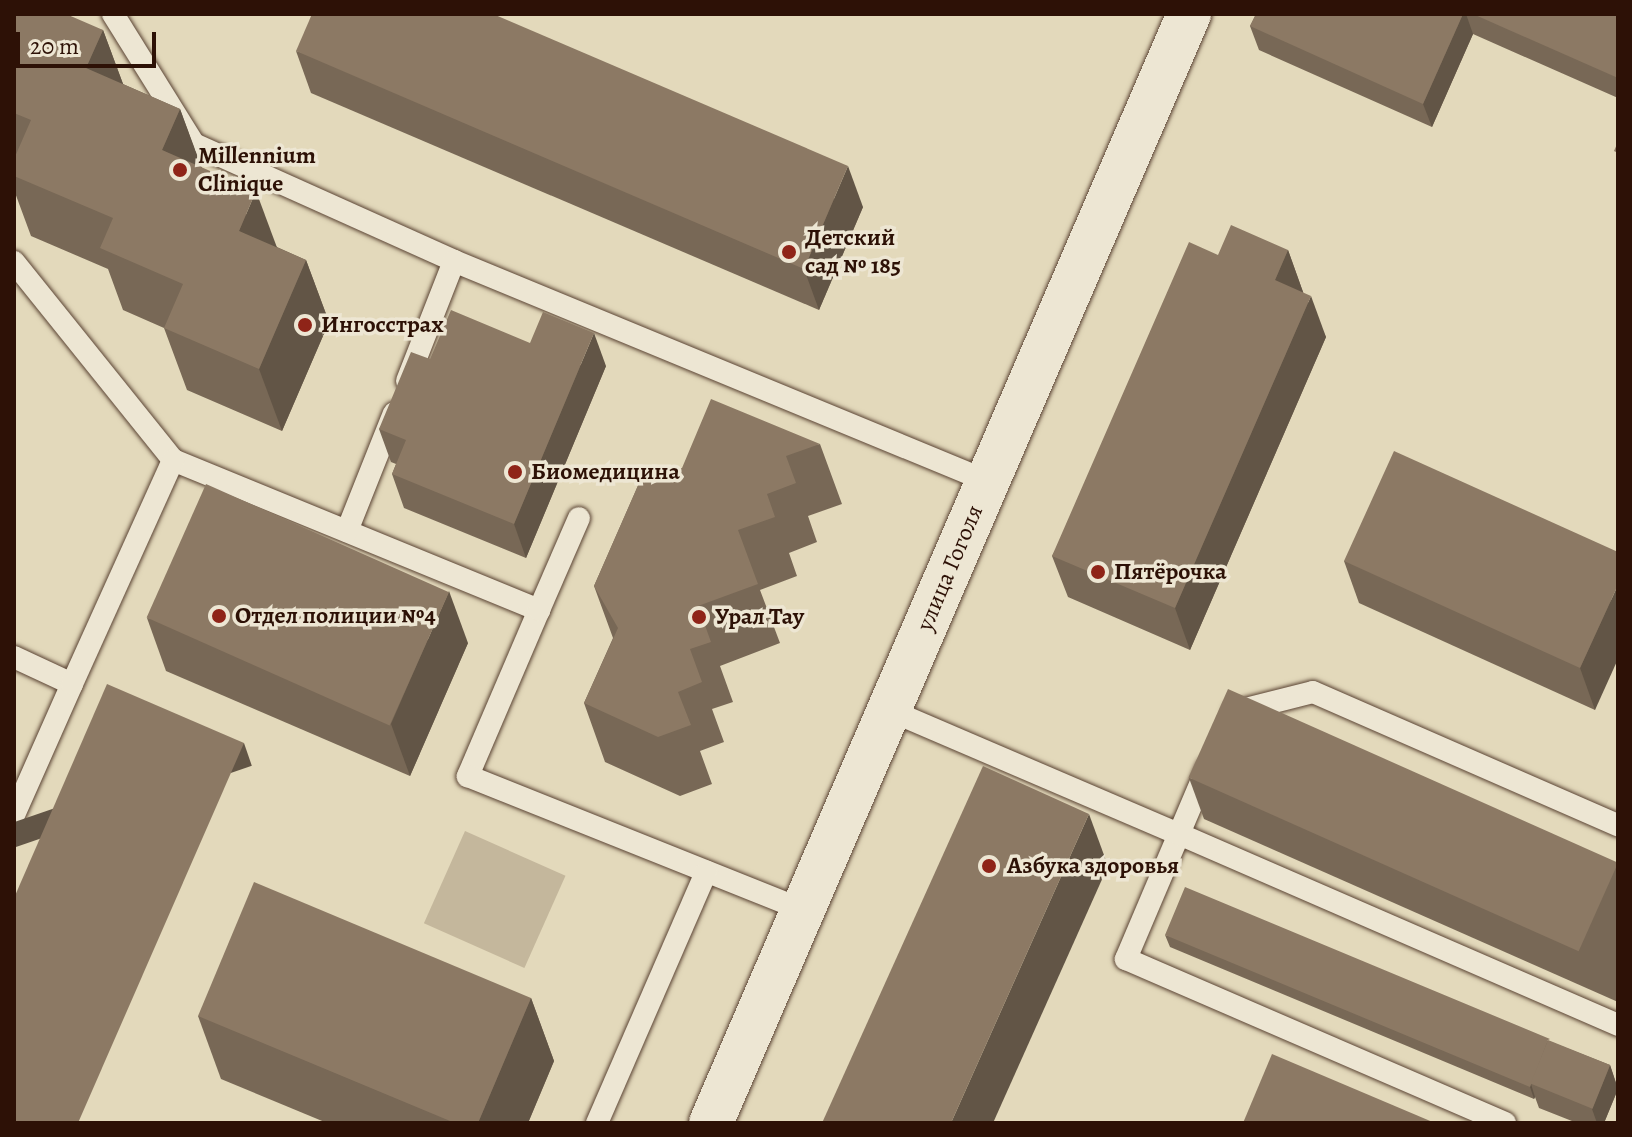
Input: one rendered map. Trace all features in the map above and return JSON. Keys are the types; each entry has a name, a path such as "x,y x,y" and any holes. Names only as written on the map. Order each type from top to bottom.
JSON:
{"street":[{"name":"улица Гоголя","path":"711,1123 1189,14"}],"lane":[{"path":"113,14 194,144 454,261 987,481"},
{"path":"347,531 454,261"},
{"path":"16,274 173,460 539,610"},
{"path":"14,815 173,460"},
{"path":"579,518 468,776 803,910"},
{"path":"14,657 72,684"},
{"path":"1505,1123 1126,959 1231,713 1313,692 1618,825"},
{"path":"889,710 1618,1025"},
{"path":"597,1123 706,872"}],"shaded area":[{"path":"465,831 565,876 524,968 424,923"}],"building":[{"path":"14,14 66,14 103,30 86,68 180,109 162,150 256,191 239,231 306,260 259,369 164,328 183,284 100,248 113,218 14,176 14,159 31,120 14,113"},
{"path":"312,14 493,14 848,166 804,269 296,51"},
{"path":"1256,14 1463,14 1423,104 1250,26"},
{"path":"1473,14 1618,14 1618,78"},
{"path":"1231,225 1288,250 1275,280 1311,296 1175,608 1052,556 1189,242 1218,255"},
{"path":"451,310 530,343 543,312 594,333 514,524 392,474 406,440 379,429 411,352 430,359"},
{"path":"711,399 820,444 786,456 796,483 767,494 775,517 738,530 758,584 698,606 711,642 690,649 702,682 678,692 691,725 658,737 584,703 618,628 594,586 640,481 682,468"},
{"path":"1394,451 1618,552 1618,585 1580,668 1344,561"},
{"path":"206,484 449,592 390,726 147,617"},
{"path":"107,684 244,743 78,1123 14,1123 14,898"},
{"path":"1228,689 1618,863 1579,951 1189,778"},
{"path":"983,766 1089,814 951,1123 822,1123"},
{"path":"254,882 531,998 478,1123 455,1123 198,1016"},
{"path":"1185,887 1550,1039 1530,1087 1165,935"},
{"path":"1548,1040 1610,1065 1593,1109 1530,1084"},
{"path":"1272,1054 1435,1123 1243,1123"}],"place":[{"name":"Millennium Clinique","path":"180,170"},
{"name":"Детский сад № 185","path":"789,252"},
{"name":"Ингосстрах","path":"305,325"},
{"name":"Биомедицина","path":"515,472"},
{"name":"Пятёрочка","path":"1098,572"},
{"name":"Отдел полиции №4","path":"219,616"},
{"name":"Урал Тау","path":"699,617"},
{"name":"Азбука здоровья","path":"989,866"}]}
